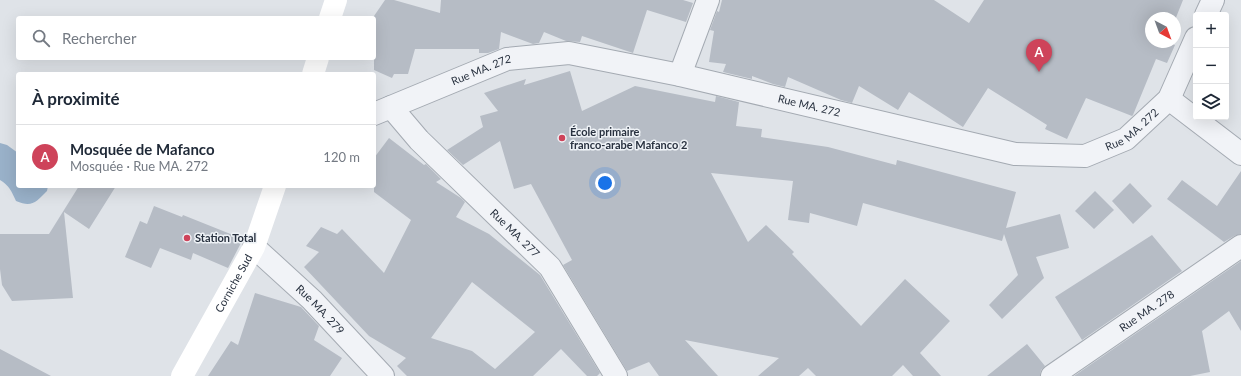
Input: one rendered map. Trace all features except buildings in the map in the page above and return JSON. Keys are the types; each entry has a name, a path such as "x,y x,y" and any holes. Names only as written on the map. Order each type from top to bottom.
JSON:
{"main road":[{"path":"331,16 336,0"},
{"path":"314,72 317,60"},
{"name":"Corniche Sud","path":"182,376 254,247 275,188"}],"street":[{"path":"680,75 708,0"},
{"path":"1207,12 1213,0"},
{"name":"Rue MA. 272","path":"383,111 507,59 569,53 680,75 1015,154 1085,156 1126,139 1169,99 1193,45"},
{"path":"1169,99 1241,154"},
{"name":"Rue MA. 277","path":"383,111 419,140 550,267 616,376"},
{"name":"Rue MA. 278","path":"1052,376 1241,246"},
{"name":"Rue MA. 279","path":"254,247 312,300 383,376"}],"water":[{"path":"0,143 7,145 16,152 16,188 48,188 47,191 33,203 21,203 16,201 8,186 0,180"}],"place":[{"name":"Mosquée de Mafanco","path":"1039,72"},
{"name":"École primaire franco-arabe Mafanco 2","path":"562,138"},
{"name":"Station Total","path":"187,238"}]}
